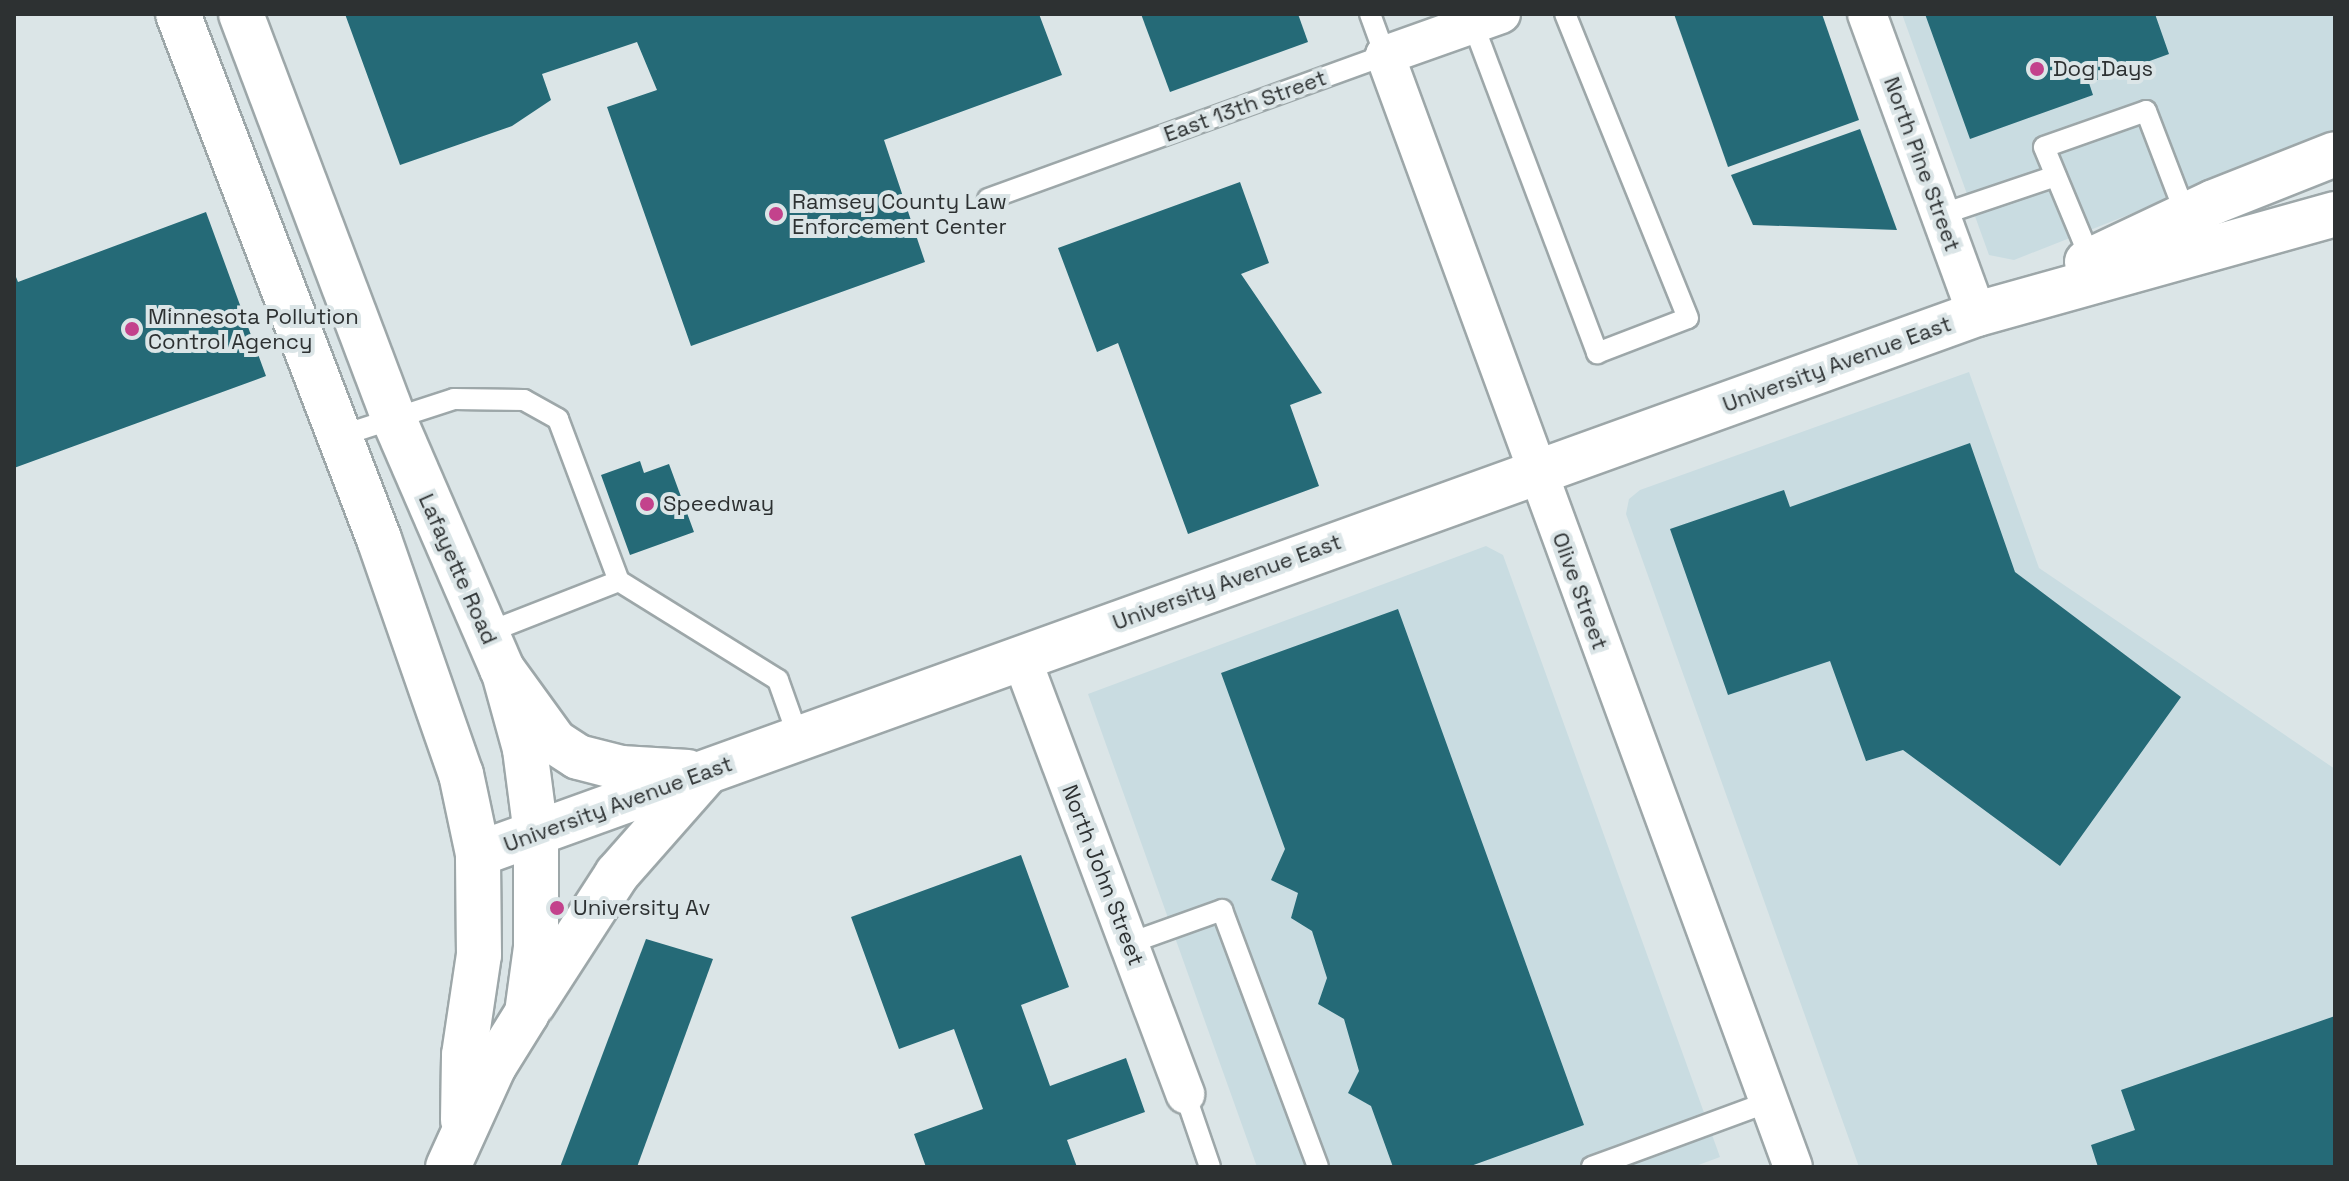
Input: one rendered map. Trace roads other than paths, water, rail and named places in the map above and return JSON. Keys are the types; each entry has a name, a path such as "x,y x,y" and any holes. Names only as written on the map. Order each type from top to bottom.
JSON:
{"main road":[{"name":"Lafayette Road","path":"178,14 434,693 461,774 478,854 479,955 464,1055 455,1151"},
{"name":"Lafayette Road","path":"241,14 393,417 494,651 525,749 536,834 536,947 527,1013 494,1066 455,1151"},
{"name":"University Avenue East","path":"1977,314 2186,215 2335,154"},
{"name":"University Avenue East","path":"478,854 1977,314 2335,214"},
{"path":"494,651 555,742 578,757 621,768 706,773"},
{"path":"527,1013 617,874 706,773"}],"street":[{"name":"North Pine Street","path":"1867,14 1977,314"},
{"name":"East 13th Street","path":"1385,55 1487,19"},
{"name":"Olive Street","path":"1385,55 1793,1167"},
{"name":"North John Street","path":"1021,657 1185,1094"}],"lane":[{"name":"Olive Street","path":"1370,14 1385,55"},
{"path":"1487,19 1597,353 1688,318 1565,14"},
{"name":"East 13th Street","path":"988,199 1385,55"},
{"path":"2091,260 2044,147 2146,111 2186,215"},
{"path":"1940,215 2056,176"},
{"path":"337,437 454,399 524,400 558,419 619,581 778,680 799,739"},
{"path":"494,651 619,581"},
{"path":"1130,943 1222,910 1318,1167"},
{"path":"1185,1094 1210,1167"},
{"path":"1592,1167 1769,1102"}],"place":[{"name":"Dog Days","path":"2037,69"},
{"name":"Ramsey County Law Enforcement Center","path":"776,214"},
{"name":"Minnesota Pollution Control Agency","path":"132,329"},
{"name":"Speedway","path":"647,504"},
{"name":"University Av","path":"557,908"}]}
